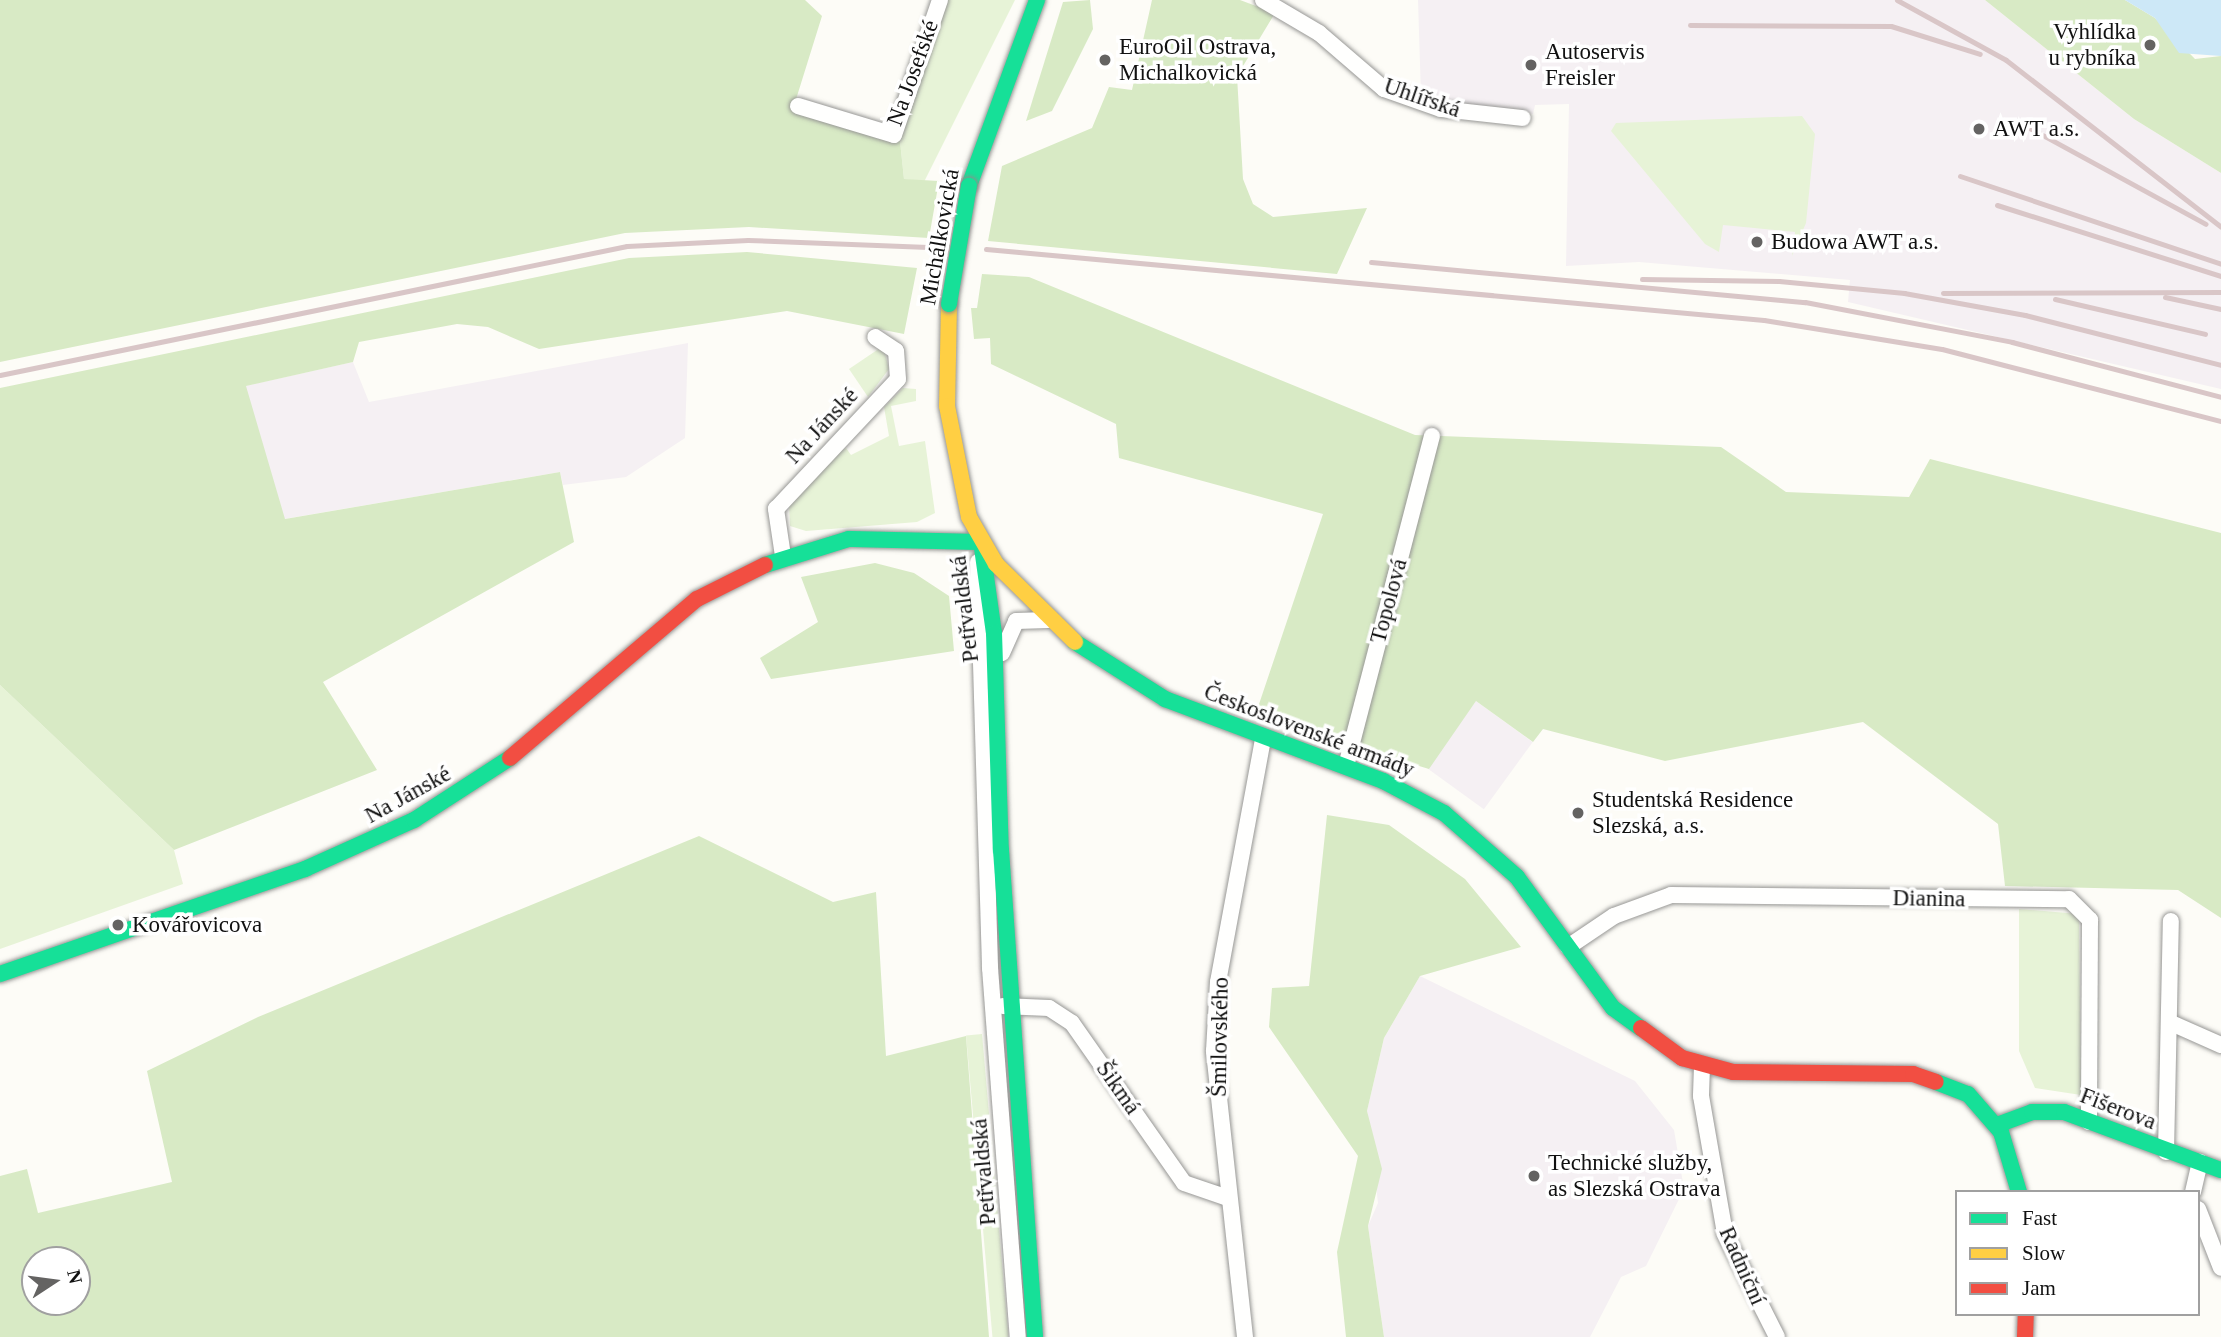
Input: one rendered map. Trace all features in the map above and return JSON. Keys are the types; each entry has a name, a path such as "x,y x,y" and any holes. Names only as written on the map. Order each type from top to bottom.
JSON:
{"street":[{"name":"Na Josefské","path":"798,106 894,135 940,0"},
{"name":"Michálkovická","path":"963,490 947,407 949,304 969,186 1037,0"},
{"name":"Uhlířská","path":"1263,0 1319,33 1384,89 1441,109 1523,118"},
{"name":"Na Jánské","path":"783,556 776,509 898,379 896,351 875,337"},
{"name":"Topolová","path":"1346,766 1432,436"},
{"name":"Československé armády","path":"963,490 981,542 1048,620 1147,690 1263,739 1346,766 1418,797 1475,836 1517,877 1624,1019 1702,1066 1924,1076 1968,1094 1997,1125 2018,1190"},
{"name":"Na Jánské","path":"0,974 305,869 414,820 552,727 712,588 783,556 867,537 981,542"},
{"name":"Petřvaldská","path":"981,542 996,686 1011,1005 1035,1337"},
{"name":"Petřvaldská","path":"981,542 974,591 993,1006 1018,1337"},
{"path":"996,686 1009,627 1023,618 1048,620"},
{"name":"Šmilovského","path":"1245,1337 1214,1051 1218,982 1263,739"},
{"name":"Dianina","path":"1569,947 1614,916 1671,895 2070,899 2091,920 2089,1122"},
{"path":"2166,1152 2171,921"},
{"name":"Šikmá","path":"993,1006 1049,1008 1072,1023 1184,1183 1228,1198"},
{"path":"2168,1022 2221,1045"},
{"name":"Radniční","path":"1702,1066 1720,1216 1738,1268 1777,1337"},
{"name":"Fišerova","path":"1997,1125 2049,1110 2221,1170"},
{"path":"2193,1190 2200,1162"},
{"path":"2200,1214 2221,1268"},
{"path":"2025,1337 2026,1316"}],"shaded area":[{"path":"1418,0 1985,0 2134,119 2221,173 2221,389 1848,302 1850,280 1639,262 1566,266 1569,104 1535,105 1533,114 1421,96"},
{"path":"688,343 685,438 626,477 563,485 560,472 284,519 245,386 353,362 369,402"},
{"path":"1476,701 1533,742 1484,809 1427,768"},
{"path":"1420,976 1635,1081 1674,1130 1684,1189 1646,1266 1621,1277 1590,1337 1384,1337 1368,1226 1378,1203 1367,1111 1384,1038"}],"green space":[{"path":"0,0 805,0 822,16 793,109 900,141 904,179 939,181 929,238 749,227 625,233 0,362"},
{"path":"948,0 1015,0 924,182 904,179 900,141"},
{"path":"1090,0 1093,29 1052,111 1026,121 1063,2"},
{"path":"1152,0 1240,0 1275,13 1237,76 1243,179 1253,204 1273,217 1367,208 1337,274 988,241 1002,166 1092,128 1109,87 1132,90"},
{"path":"1985,0 2125,0 2155,18 2195,59 2221,56 2221,173 2134,119"},
{"path":"1802,116 1815,134 1806,223 1792,256 1795,232 1723,225 1719,252 1705,244 1611,131 1616,123"},
{"path":"747,252 917,268 904,334 787,311 539,349 488,327 457,324 359,342 353,362 246,386 285,519 560,472 574,542 323,682 377,770 174,850 0,685 0,388 629,258"},
{"path":"982,274 1029,277 1415,435 1721,447 1786,492 1909,497 1930,459 2221,533 2221,918 2178,890 2005,886 1998,824 1863,722 1665,761 1543,729 1533,742 1476,701 1429,769 1255,716 1323,514 1119,458 1116,424 991,364 990,338 974,339 971,308 977,308"},
{"path":"883,346 889,369 868,397 849,369"},
{"path":"903,388 916,389 916,401 891,406 899,446 925,441 935,513 917,522 806,531 790,526 789,503 835,455 846,448 851,455 889,436 884,407"},
{"path":"875,563 914,573 949,596 954,651 771,679 760,658 818,622 801,577"},
{"path":"0,685 174,850 183,884 0,949"},
{"path":"1327,815 1389,825 1465,879 1521,947 1420,976 1384,1038 1367,1111 1382,1169 1368,1226 1384,1337 1346,1337 1337,1252 1358,1156 1269,1027 1272,988 1309,986"},
{"path":"699,836 833,902 876,892 886,1056 966,1036 989,1337 0,1337 0,1176 27,1169 38,1213 172,1182 147,1071 258,1017"},
{"path":"2019,909 2079,914 2081,1095 2035,1088 2019,1051"},
{"path":"982,1034 1008,1337 992,1337 966,1035"}],"water":[{"path":"2125,0 2221,0 2221,56 2179,53 2155,18"}],"railway":[{"path":"1897,0 2006,60 2221,227"},
{"path":"1690,25 1891,26 1980,54"},
{"path":"2015,120 2206,224"},
{"path":"1960,176 2221,264"},
{"path":"1997,205 2221,276"},
{"path":"0,375 627,246 748,240 928,247"},
{"path":"986,249 1764,320 1942,349 2221,421"},
{"path":"1371,262 1805,302 2012,342 2221,397"},
{"path":"1642,279 1779,281 1904,293 2025,315 2221,365"},
{"path":"1943,293 2221,292"},
{"path":"2165,297 2221,309"},
{"path":"2055,299 2205,334"}],"traffic: fast":[{"path":"969,186 1037,0"},
{"path":"949,304 969,186"},
{"path":"765,565 849,539 981,542"},
{"path":"982,548 994,633 1001,850 1035,1337"},
{"path":"1075,642 1165,699 1383,781 1444,813 1517,877 1613,1008 1641,1028"},
{"path":"0,974 305,869 414,820 510,758"},
{"path":"1936,1082 1968,1094 2001,1132 2018,1190"},
{"path":"1997,1125 2032,1112 2064,1112 2221,1170"}],"traffic: slow":[{"path":"949,304 947,406 969,517 996,564 1075,642"}],"traffic: jam":[{"path":"510,758 697,599 765,565"},
{"path":"1641,1028 1682,1058 1733,1072 1913,1074 1936,1082"},
{"path":"2025,1337 2026,1316"}],"place":[{"name":"Vyhlídka u rybníka","path":"2150,45"},
{"name":"EuroOil Ostrava, Michalkovická","path":"1105,60"},
{"name":"Autoservis Freisler","path":"1531,65"},
{"name":"AWT a.s.","path":"1979,129"},
{"name":"Budowa AWT a.s.","path":"1757,242"},
{"name":"Studentská Residence Slezská, a.s.","path":"1578,813"},
{"name":"Kovářovicova","path":"118,925"},
{"name":"Technické služby, as Slezská Ostrava","path":"1534,1176"}]}
